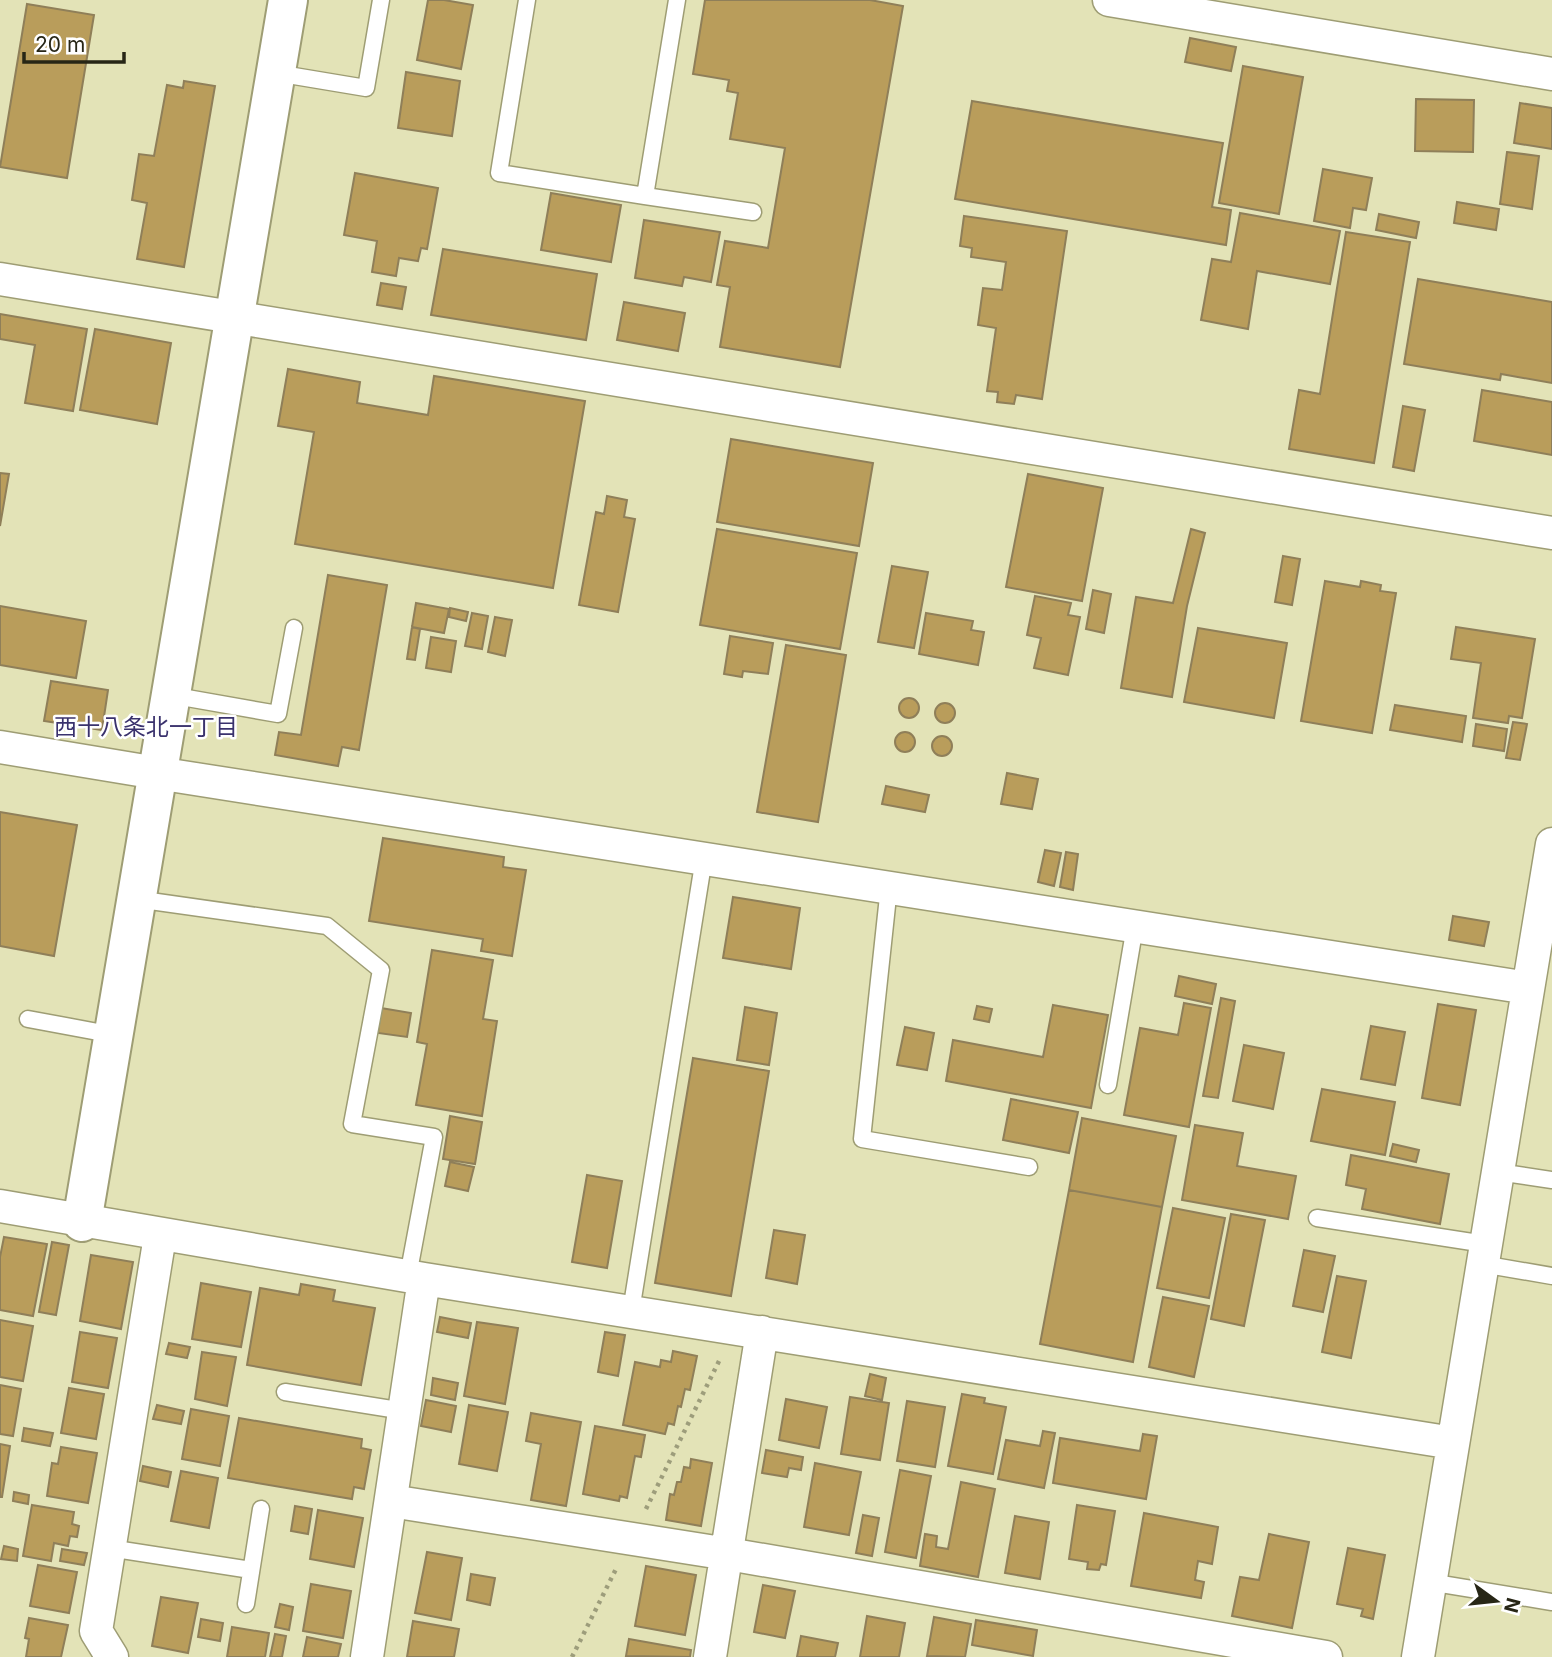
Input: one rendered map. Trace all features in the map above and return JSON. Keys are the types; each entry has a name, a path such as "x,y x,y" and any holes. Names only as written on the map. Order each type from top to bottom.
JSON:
{"street":[{"path":"82,1222 288,0"},
{"path":"1108,0 1552,74"},
{"path":"0,279 1552,533"},
{"path":"0,747 157,774 1528,988"},
{"path":"1418,1657 1551,856"},
{"path":"0,1206 160,1236 416,1278 1453,1443"},
{"path":"112,1657 96,1631 160,1236"},
{"path":"367,1657 404,1411 416,1278"},
{"path":"710,1657 728,1554 749,1330"},
{"path":"391,1501 728,1554 1326,1657"}],"lane":[{"path":"276,73 366,88 381,0"},
{"path":"527,0 499,173 753,212"},
{"path":"645,196 677,0"},
{"path":"170,695 278,714 294,628"},
{"path":"631,1311 704,858"},
{"path":"889,887 862,1139 1029,1167"},
{"path":"136,899 327,926 381,970 352,1124 434,1137 416,1278"},
{"path":"1108,1085 1135,926"},
{"path":"28,1019 114,1035"},
{"path":"1498,1172 1552,1180"},
{"path":"1318,1218 1484,1254 1552,1276"},
{"path":"285,1392 404,1411"},
{"path":"246,1604 261,1509"},
{"path":"109,1548 251,1570"},
{"path":"1429,1582 1552,1602"}],"path":[{"path":"572,1657 631,1539 749,1330"}],"building":[{"path":"428,0 473,5 461,69 417,60"},
{"path":"705,0 870,0 903,6 840,367 720,347 730,287 717,285 725,241 768,248 785,148 730,139 738,93 727,91 729,80 693,74"},
{"path":"27,4 94,15 67,178 0,167"},
{"path":"1190,38 1236,47 1231,71 1185,62"},
{"path":"1243,66 1303,77 1279,214 1219,203"},
{"path":"406,72 460,81 452,136 398,128"},
{"path":"184,81 215,86 184,267 137,259 147,203 132,200 139,154 154,156 167,85 183,88"},
{"path":"1416,99 1474,100 1473,152 1415,151"},
{"path":"972,101 1223,143 1212,207 1231,210 1226,245 955,199"},
{"path":"1520,103 1552,108 1552,149 1514,143"},
{"path":"1507,152 1539,156 1532,209 1500,204"},
{"path":"1323,169 1372,178 1366,210 1353,208 1350,228 1314,221"},
{"path":"355,173 438,188 427,249 421,248 418,261 399,258 396,276 372,272 377,241 344,235"},
{"path":"551,193 621,205 611,262 541,250"},
{"path":"1457,202 1499,209 1496,230 1454,223"},
{"path":"1240,213 1340,231 1330,284 1257,271 1248,329 1201,320 1212,259 1231,262"},
{"path":"1379,214 1419,222 1416,238 1376,230"},
{"path":"964,216 1067,231 1042,399 1016,395 1014,404 997,402 998,392 987,391 996,328 978,325 983,288 1002,290 1006,262 971,257 972,248 960,246"},
{"path":"644,220 720,232 711,282 684,277 682,286 635,278"},
{"path":"1346,232 1410,242 1374,463 1289,449 1299,390 1320,394"},
{"path":"443,249 597,274 586,340 431,315"},
{"path":"1418,279 1552,302 1552,383 1501,374 1500,380 1404,364"},
{"path":"381,283 406,287 402,309 377,305"},
{"path":"624,302 685,313 678,351 617,340"},
{"path":"0,314 87,329 73,411 25,403 35,345 0,339"},
{"path":"95,329 171,343 157,424 80,410"},
{"path":"288,369 360,382 357,403 428,415 434,376 585,401 553,588 295,544 314,432 278,426"},
{"path":"1482,390 1552,402 1552,455 1474,441"},
{"path":"1403,406 1425,410 1414,471 1393,467"},
{"path":"731,439 873,463 859,546 717,522"},
{"path":"0,473 9,474 0,526"},
{"path":"1028,474 1103,488 1082,601 1006,587"},
{"path":"607,496 627,500 624,517 635,519 618,612 579,605 596,512 604,514"},
{"path":"717,529 857,553 840,649 700,625"},
{"path":"1191,529 1205,533 1187,606 1172,697 1121,688 1136,597 1173,603"},
{"path":"1283,556 1300,559 1292,605 1275,602"},
{"path":"892,566 928,572 914,648 878,642"},
{"path":"328,575 387,585 359,750 342,747 338,766 275,755 279,732 301,735"},
{"path":"1325,581 1360,587 1361,581 1381,585 1380,591 1396,593 1372,733 1301,721"},
{"path":"1093,590 1111,594 1104,633 1086,629"},
{"path":"1035,596 1071,603 1068,615 1080,617 1068,675 1034,668 1041,638 1027,635"},
{"path":"416,603 449,609 444,633 412,627"},
{"path":"0,606 86,621 76,678 0,665"},
{"path":"450,608 468,612 466,621 449,617"},
{"path":"472,613 488,616 482,649 465,646"},
{"path":"926,613 973,621 971,630 984,632 978,665 919,654"},
{"path":"495,617 512,620 505,656 488,652"},
{"path":"412,627 420,629 415,660 407,659"},
{"path":"1456,627 1535,639 1522,718 1509,716 1508,723 1473,718 1481,663 1451,659"},
{"path":"1198,628 1287,643 1274,718 1184,702"},
{"path":"730,636 773,643 768,674 743,671 742,677 724,674"},
{"path":"431,637 456,641 451,672 426,668"},
{"path":"786,645 846,655 818,822 757,812"},
{"path":"51,681 108,690 102,730 44,721"},
{"path":"909,698 916,701 919,708 916,715 909,718 902,715 899,708 902,701"},
{"path":"945,703 952,706 955,713 952,720 945,723 938,720 935,713 938,706"},
{"path":"1395,705 1466,716 1462,742 1390,730"},
{"path":"1513,722 1527,724 1520,760 1506,758"},
{"path":"1476,724 1507,729 1504,751 1473,746"},
{"path":"905,732 912,735 915,742 912,749 905,752 898,749 895,742 898,735"},
{"path":"942,736 949,739 952,746 949,753 942,756 935,753 932,746 935,739"},
{"path":"1007,773 1038,779 1032,809 1001,804"},
{"path":"886,786 929,795 925,812 882,804"},
{"path":"0,812 77,825 54,956 0,946"},
{"path":"383,838 504,857 503,867 526,870 512,956 481,951 483,939 369,921"},
{"path":"1045,850 1061,853 1054,886 1038,882"},
{"path":"1066,852 1078,854 1073,890 1060,887"},
{"path":"733,897 800,908 791,969 723,958"},
{"path":"1453,916 1489,922 1484,946 1449,940"},
{"path":"432,950 493,960 483,1019 497,1021 482,1116 416,1105 427,1044 417,1042"},
{"path":"1179,976 1216,984 1212,1004 1175,996"},
{"path":"1221,998 1235,1001 1218,1098 1203,1096"},
{"path":"1184,1003 1211,1008 1189,1127 1124,1115 1140,1028 1178,1035"},
{"path":"1438,1004 1476,1010 1460,1105 1422,1098"},
{"path":"1053,1005 1108,1015 1091,1108 946,1081 953,1040 1043,1057"},
{"path":"977,1006 992,1009 989,1022 974,1019"},
{"path":"745,1007 777,1013 769,1065 737,1060"},
{"path":"381,1008 411,1013 407,1037 378,1033"},
{"path":"1371,1026 1405,1032 1395,1085 1361,1079"},
{"path":"905,1027 934,1033 927,1070 897,1065"},
{"path":"1244,1045 1284,1053 1273,1109 1233,1101"},
{"path":"693,1058 769,1071 731,1296 655,1283"},
{"path":"1322,1089 1395,1102 1385,1155 1311,1141"},
{"path":"1011,1099 1078,1112 1069,1153 1003,1140"},
{"path":"450,1116 482,1122 475,1164 443,1159"},
{"path":"1082,1118 1176,1136 1162,1207 1069,1190"},
{"path":"1195,1125 1243,1133 1237,1166 1296,1176 1288,1219 1182,1200"},
{"path":"1393,1144 1419,1150 1416,1162 1390,1156"},
{"path":"1351,1155 1449,1174 1440,1224 1362,1209 1366,1189 1346,1185"},
{"path":"450,1162 474,1167 468,1191 445,1186"},
{"path":"587,1175 622,1181 607,1268 572,1262"},
{"path":"1069,1190 1162,1207 1133,1362 1040,1344"},
{"path":"1173,1208 1225,1218 1209,1298 1157,1288"},
{"path":"1231,1214 1265,1220 1244,1326 1211,1319"},
{"path":"774,1230 805,1235 797,1284 766,1278"},
{"path":"4,1237 47,1244 33,1316 0,1310 0,1257"},
{"path":"52,1242 69,1245 56,1315 39,1312"},
{"path":"1304,1250 1335,1256 1323,1312 1293,1306"},
{"path":"91,1255 133,1262 121,1329 80,1321"},
{"path":"1337,1276 1366,1281 1351,1358 1322,1352"},
{"path":"201,1283 251,1292 241,1347 192,1339"},
{"path":"301,1284 335,1290 333,1301 375,1308 361,1385 247,1365 260,1288 299,1295"},
{"path":"1163,1297 1209,1306 1194,1377 1149,1367"},
{"path":"440,1317 471,1323 468,1338 437,1332"},
{"path":"0,1320 33,1326 23,1381 0,1377"},
{"path":"477,1322 518,1328 505,1404 464,1396"},
{"path":"80,1332 117,1338 108,1388 72,1382"},
{"path":"605,1332 625,1335 618,1376 598,1372"},
{"path":"169,1343 190,1347 187,1358 166,1354"},
{"path":"673,1351 697,1356 690,1390 685,1389 674,1425 668,1423 665,1434 623,1425 635,1362 660,1367 661,1360 671,1362"},
{"path":"202,1352 236,1357 227,1406 195,1399"},
{"path":"870,1374 886,1378 882,1400 865,1396"},
{"path":"433,1378 458,1383 455,1400 431,1395"},
{"path":"0,1385 21,1389 13,1436 0,1434"},
{"path":"69,1388 104,1394 96,1439 61,1433"},
{"path":"962,1394 985,1398 984,1403 1006,1407 993,1474 948,1466"},
{"path":"850,1397 889,1403 880,1460 841,1454"},
{"path":"786,1399 827,1407 819,1448 779,1440"},
{"path":"426,1400 456,1406 451,1432 421,1426"},
{"path":"907,1401 945,1407 935,1467 897,1461"},
{"path":"157,1405 184,1411 181,1424 153,1419"},
{"path":"469,1405 508,1412 497,1471 459,1464"},
{"path":"191,1409 229,1416 220,1466 182,1459"},
{"path":"531,1413 581,1422 566,1506 531,1500 541,1444 526,1441"},
{"path":"239,1418 362,1439 361,1448 371,1450 364,1489 354,1487 352,1499 228,1478"},
{"path":"595,1426 645,1435 641,1457 635,1456 627,1498 620,1496 619,1501 583,1494"},
{"path":"24,1428 53,1433 50,1446 22,1441"},
{"path":"1043,1431 1055,1433 1044,1488 998,1479 1006,1440 1040,1446"},
{"path":"1143,1434 1157,1436 1146,1499 1053,1483 1060,1438 1140,1451"},
{"path":"0,1444 10,1446 2,1497 0,1497"},
{"path":"61,1447 97,1453 88,1503 47,1496 52,1463 58,1464"},
{"path":"766,1450 803,1457 801,1470 789,1468 787,1477 762,1473"},
{"path":"691,1459 712,1463 701,1526 666,1520 670,1494 674,1495 677,1482 681,1482 684,1467 690,1468"},
{"path":"815,1463 861,1472 849,1535 804,1527"},
{"path":"143,1466 171,1472 168,1487 140,1481"},
{"path":"900,1470 931,1476 916,1558 885,1552"},
{"path":"181,1471 218,1478 209,1528 171,1521"},
{"path":"961,1482 995,1489 978,1577 920,1566 925,1534 937,1536 936,1547 948,1549"},
{"path":"14,1492 29,1495 28,1504 13,1501"},
{"path":"32,1505 74,1512 72,1524 79,1526 77,1537 70,1536 68,1546 54,1543 51,1561 23,1556"},
{"path":"1077,1505 1115,1511 1106,1565 1101,1564 1099,1570 1087,1569 1088,1562 1069,1559"},
{"path":"295,1506 312,1509 308,1534 291,1531"},
{"path":"318,1510 363,1518 354,1567 310,1559"},
{"path":"1144,1513 1218,1527 1212,1564 1198,1561 1195,1580 1204,1582 1201,1598 1131,1586"},
{"path":"863,1515 879,1518 872,1556 856,1553"},
{"path":"1015,1516 1049,1522 1040,1579 1005,1573"},
{"path":"1269,1534 1309,1542 1292,1628 1232,1616 1240,1577 1259,1580"},
{"path":"4,1546 18,1549 17,1561 1,1559"},
{"path":"1348,1548 1385,1555 1373,1619 1361,1616 1363,1609 1337,1604"},
{"path":"62,1549 87,1553 84,1565 60,1561"},
{"path":"427,1552 462,1558 451,1620 415,1613"},
{"path":"38,1565 77,1572 69,1613 30,1606"},
{"path":"646,1566 696,1575 685,1635 635,1626"},
{"path":"471,1574 495,1578 490,1605 467,1600"},
{"path":"311,1584 351,1591 343,1638 303,1631"},
{"path":"763,1585 795,1591 785,1638 754,1632"},
{"path":"161,1597 198,1603 188,1653 152,1646"},
{"path":"280,1604 293,1607 289,1630 275,1627"},
{"path":"867,1616 905,1623 899,1657 860,1657"},
{"path":"934,1617 971,1624 965,1657 927,1656"},
{"path":"29,1618 68,1625 61,1657 26,1657 29,1639 25,1638"},
{"path":"201,1619 223,1623 220,1641 198,1637"},
{"path":"976,1620 1037,1630 1033,1656 972,1645"},
{"path":"413,1621 459,1629 454,1657 407,1657"},
{"path":"232,1627 269,1633 265,1657 227,1657"},
{"path":"275,1634 286,1636 282,1657 270,1657"},
{"path":"801,1636 838,1643 835,1657 797,1657"},
{"path":"307,1637 341,1644 338,1657 303,1657"},
{"path":"629,1639 691,1650 690,1657 626,1656"}],"district":[{"name":"西十八条北一丁目","path":"146,727"}]}
